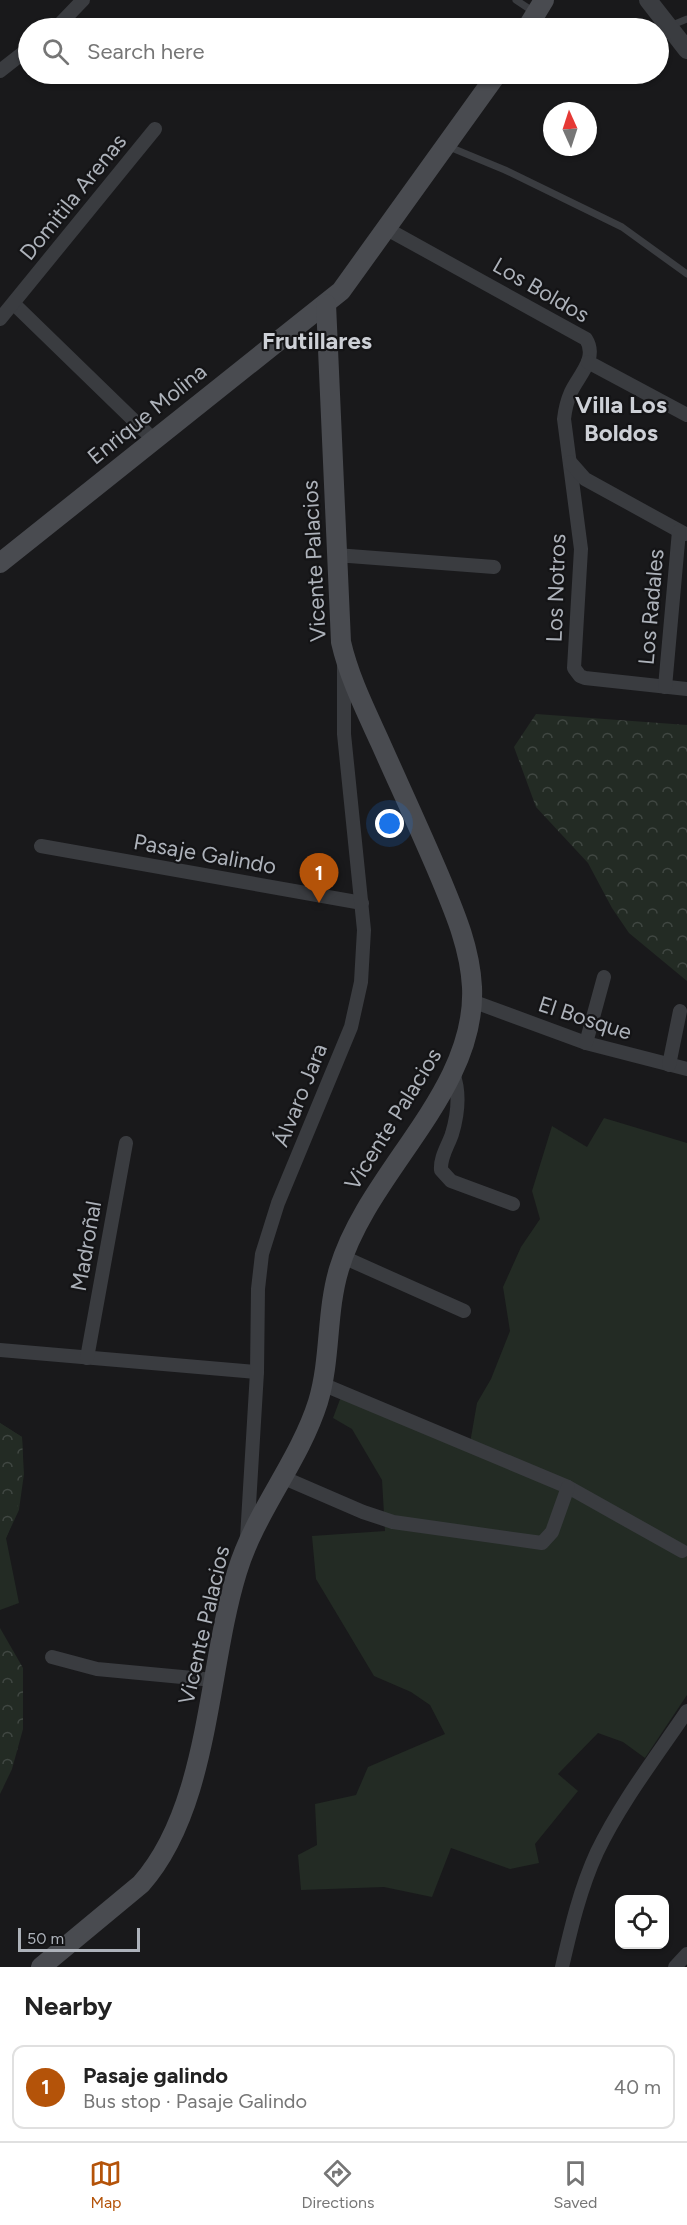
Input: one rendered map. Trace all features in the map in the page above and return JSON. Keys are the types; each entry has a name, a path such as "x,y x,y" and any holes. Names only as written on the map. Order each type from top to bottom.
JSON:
{"main road":[{"path":"326,304 341,291 490,84"},
{"name":"Enrique Molina","path":"0,563 153,439 326,304"},
{"name":"Vicente Palacios","path":"46,1966 141,1884 162,1858 194,1773 234,1583 246,1546 311,1421 322,1384 332,1300 343,1257 357,1224 453,1073 465,1046 472,1001 470,967 458,922 356,688 345,657 339,616 326,304"}],"street":[{"path":"66,18 83,0"},
{"path":"648,0 661,18"},
{"path":"669,28 687,50"},
{"path":"0,71 18,57"},
{"name":"Domitila Arenas","path":"0,319 155,129"},
{"name":"Los Boldos","path":"387,229 582,336 590,348 588,362"},
{"path":"14,304 153,439"},
{"path":"588,362 687,415"},
{"name":"Los Notros","path":"588,362 572,390 565,409 564,430 581,549 574,668 580,676 585,678 687,689"},
{"path":"569,461 585,479 683,533"},
{"name":"Los Radales","path":"665,687 683,533"},
{"path":"336,555 494,567"},
{"name":"Álvaro Jara","path":"246,1546 257,1372 258,1289 266,1237 357,1005 364,956 362,903 344,735 345,657"},
{"name":"Pasaje Galindo","path":"41,846 362,903"},
{"path":"586,1043 604,977"},
{"name":"El Bosque","path":"472,1001 586,1043 687,1069"},
{"path":"669,1065 680,1011"},
{"path":"453,1073 458,1103 441,1170 451,1180 513,1204"},
{"name":"Madroñal","path":"87,1358 126,1143"},
{"path":"343,1257 464,1311"},
{"path":"0,1350 257,1372"},
{"path":"322,1384 568,1486 682,1551"},
{"path":"282,1477 363,1512 393,1522 542,1543 552,1532 568,1486"},
{"path":"52,1657 97,1669 214,1680"},
{"path":"561,1967 579,1896 597,1851 623,1807 687,1711"},
{"path":"675,1967 687,1954"}],"lane":[{"path":"516,0 536,14"},
{"path":"669,27 687,19"},
{"path":"446,146 505,170 622,227 687,274"}],"green space":[{"path":"536,714 687,725 687,981 629,933 612,908 588,863 536,807 514,747"},
{"path":"604,1118 687,1143 687,1695 645,1758 623,1742 598,1733 558,1774 578,1791 535,1844 539,1863 510,1869 451,1848 432,1897 384,1887 301,1890 298,1855 317,1845 315,1804 356,1795 368,1767 445,1734 430,1705 411,1692 374,1676 316,1579 312,1536 385,1531 382,1480 352,1429 333,1418 342,1394 470,1443 477,1403 491,1379 510,1331 503,1287 521,1247 540,1219 532,1191 552,1126 587,1147"},
{"path":"0,1423 22,1437 24,1474 19,1510 6,1538 19,1603 0,1610"},
{"path":"0,1423 22,1437 21,1489 16,1513 6,1538 0,1535"},
{"path":"0,1628 23,1668 23,1729 12,1769 0,1794"}],"place":[{"name":"Pasaje galindo","path":"319,903"}],"district":[{"name":"Frutillares","path":"317,340"},
{"name":"Villa Los Boldos","path":"621,418"}]}
